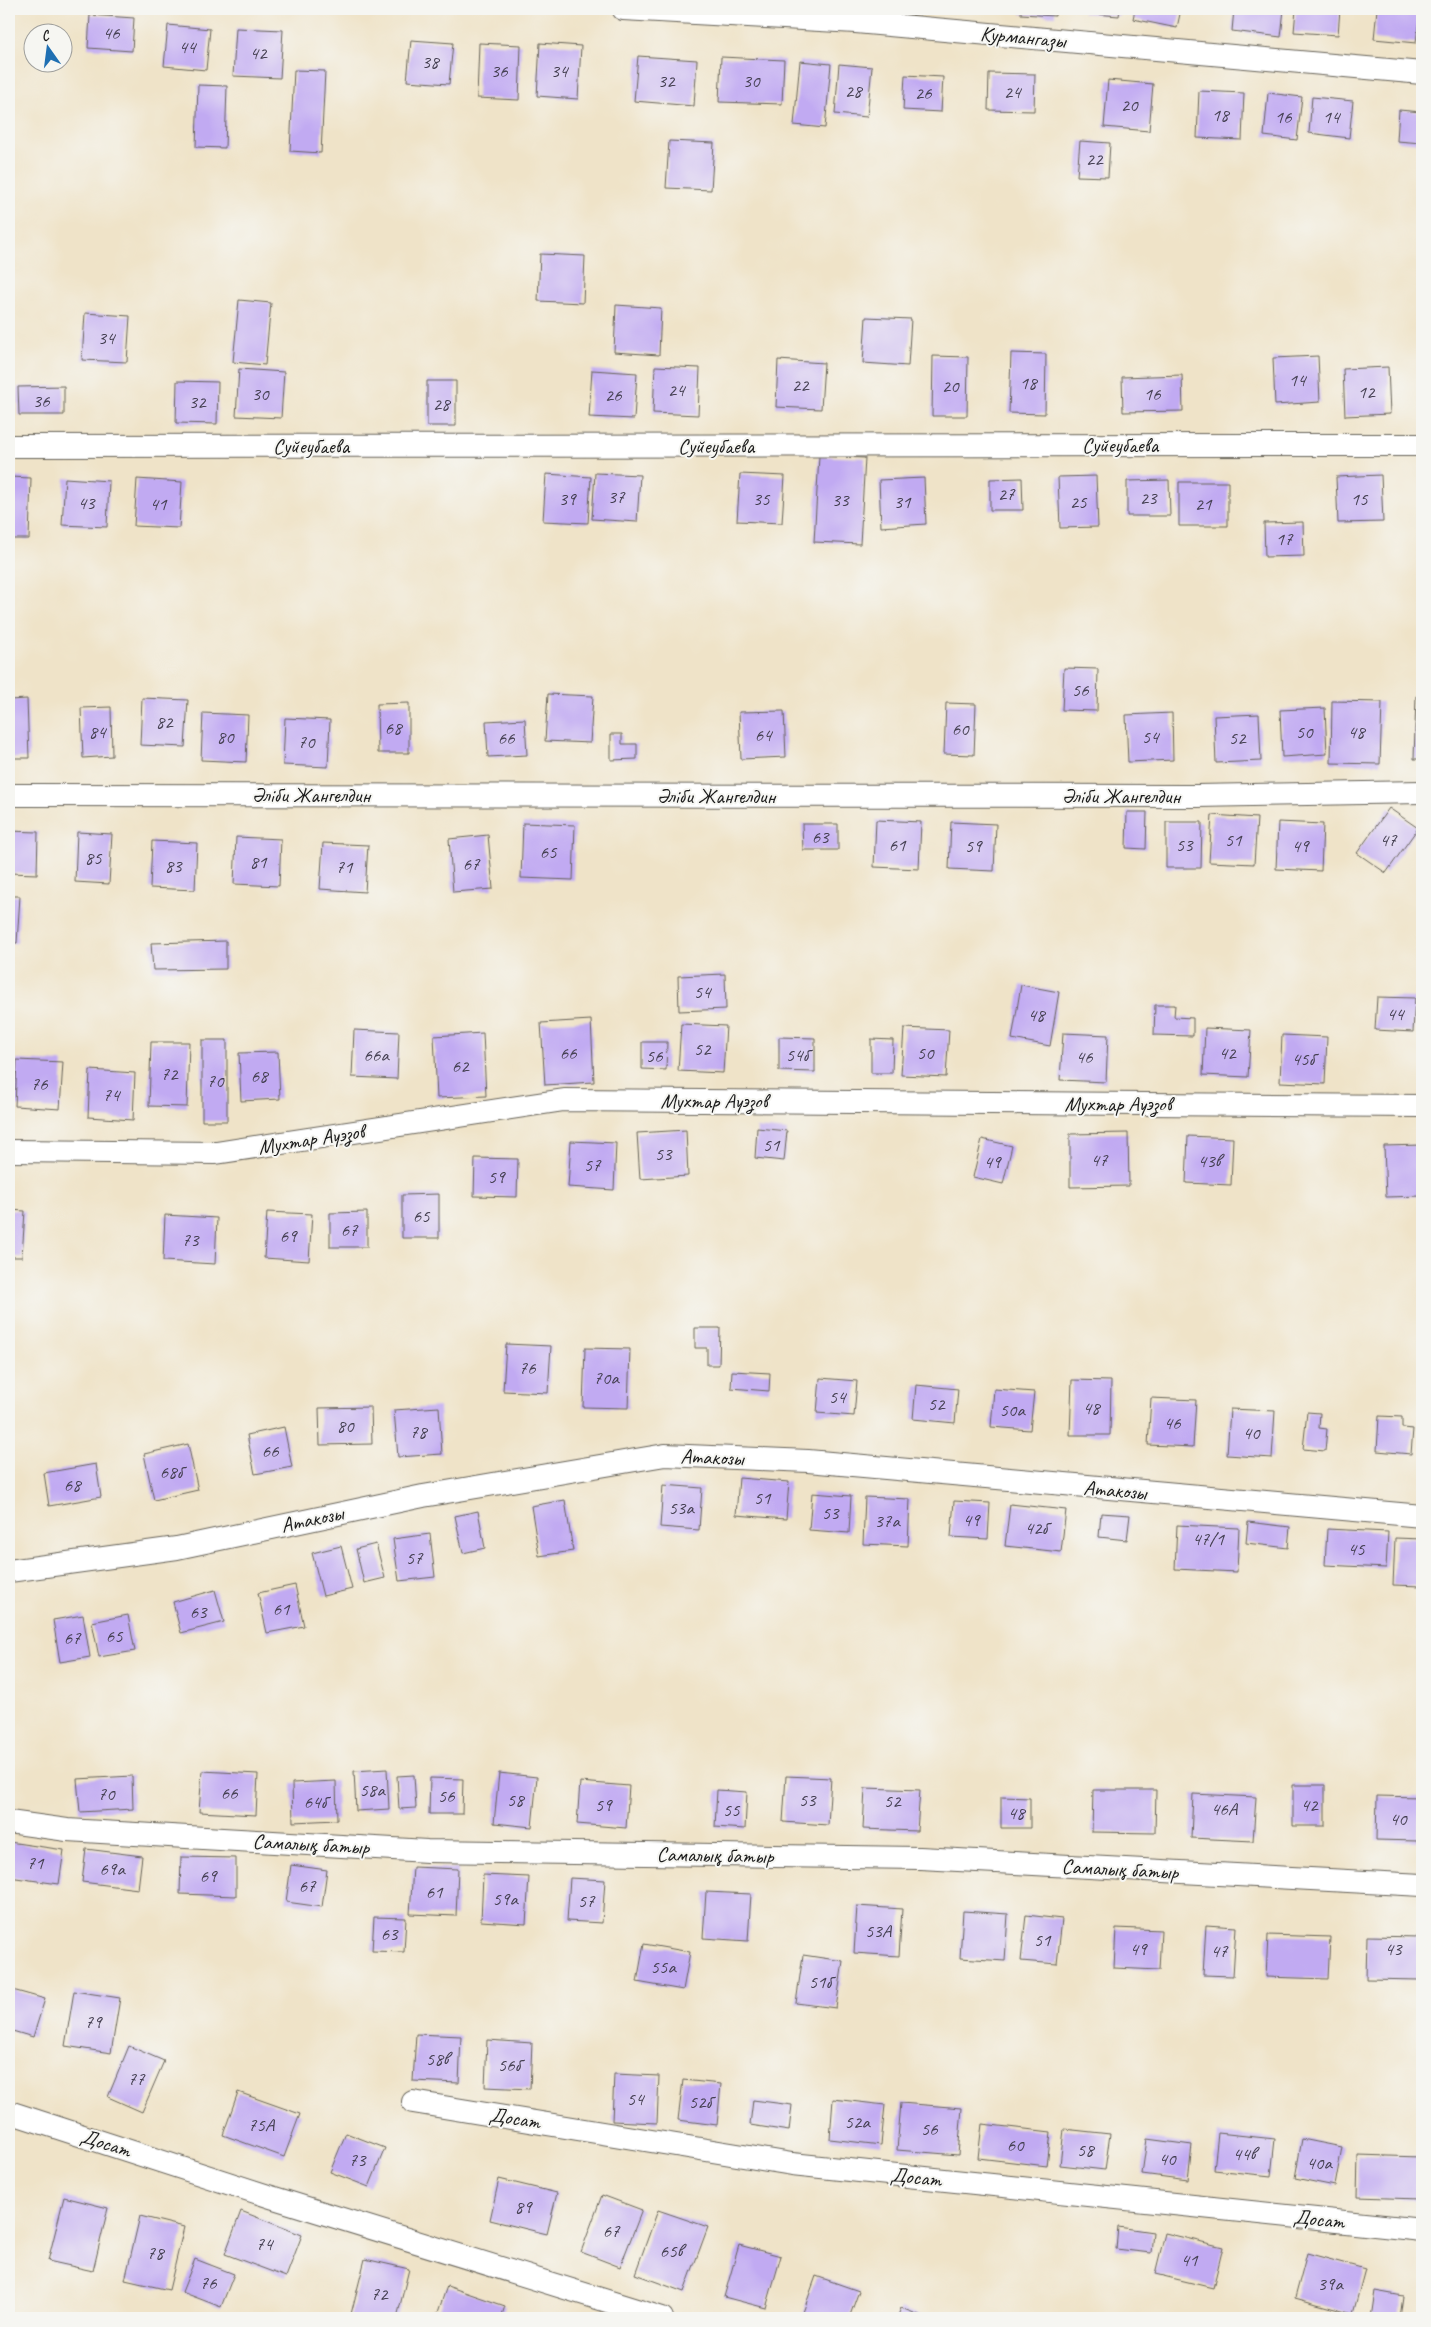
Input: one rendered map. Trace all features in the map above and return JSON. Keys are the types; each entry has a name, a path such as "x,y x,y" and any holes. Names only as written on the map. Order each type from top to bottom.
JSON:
{"street":[{"name":"Курмангазы","path":"624,9 856,22 1422,72"},
{"name":"Суйеубаева","path":"9,446 1422,445"},
{"name":"Әліби Жангелдин","path":"9,795 1197,796 1422,792"},
{"name":"Мухтар Ауэзов","path":"9,1151 216,1153 564,1100 1422,1106"},
{"name":"Атакозы","path":"9,1571 177,1548 423,1496 665,1455 808,1461 1422,1516"},
{"name":"Самалық батыр","path":"9,1822 67,1830 427,1851 920,1858 1422,1885"},
{"name":"Досат","path":"412,2102 792,2164 1422,2230"},
{"name":"Досат","path":"9,2112 271,2197 662,2318"}],"building":[{"path":"1021,9 1055,9 1055,16 1021,14"},
{"path":"1084,9 1120,9 1119,16 1083,13"},
{"path":"1135,9 1181,9 1177,28 1133,19"},
{"path":"1234,9 1284,9 1281,37 1232,31"},
{"path":"1296,9 1340,9 1338,35 1294,32"},
{"path":"1377,9 1420,9 1416,43 1374,39"},
{"path":"90,15 134,18 132,51 88,48"},
{"path":"168,25 210,29 206,70 164,66"},
{"path":"236,28 283,30 280,78 233,76"},
{"path":"411,40 453,43 449,84 407,81"},
{"path":"479,43 521,45 519,100 477,98"},
{"path":"540,43 581,46 578,99 537,96"},
{"path":"638,56 697,60 694,106 634,101"},
{"path":"721,57 784,60 782,104 719,102"},
{"path":"800,61 831,64 825,128 794,125"},
{"path":"839,64 872,67 867,117 835,114"},
{"path":"294,70 325,71 321,153 290,151"},
{"path":"989,73 1035,74 1034,111 988,110"},
{"path":"905,75 943,77 941,112 903,110"},
{"path":"1108,80 1153,84 1149,131 1104,127"},
{"path":"198,85 227,86 225,148 196,147"},
{"path":"1199,91 1244,93 1242,140 1197,138"},
{"path":"1268,93 1302,97 1297,140 1264,136"},
{"path":"1312,97 1353,101 1349,138 1309,133"},
{"path":"1399,110 1422,112 1422,143 1397,141"},
{"path":"669,141 714,143 711,190 666,188"},
{"path":"1080,141 1110,143 1108,177 1077,176"},
{"path":"540,254 585,256 583,303 538,301"},
{"path":"239,300 271,303 265,365 233,362"},
{"path":"616,305 661,308 659,355 614,352"},
{"path":"85,313 130,316 127,362 82,360"},
{"path":"866,317 911,319 908,366 863,363"},
{"path":"1011,353 1046,354 1045,414 1009,413"},
{"path":"933,356 968,357 967,416 932,416"},
{"path":"1318,356 1320,402 1275,405 1273,358"},
{"path":"778,360 824,363 821,409 776,407"},
{"path":"655,366 700,368 698,415 653,413"},
{"path":"1388,367 1390,414 1345,416 1343,369"},
{"path":"239,369 284,372 281,418 236,416"},
{"path":"592,370 637,373 634,419 589,417"},
{"path":"1182,375 1183,411 1123,412 1122,377"},
{"path":"177,381 218,382 217,424 176,423"},
{"path":"427,381 456,381 456,426 427,426"},
{"path":"64,386 64,415 19,415 18,387"},
{"path":"819,456 865,458 860,544 814,542"},
{"path":"595,473 640,475 637,522 592,519"},
{"path":"546,474 591,477 588,523 543,521"},
{"path":"740,474 785,476 782,523 737,521"},
{"path":"1381,475 1383,522 1338,523 1336,477"},
{"path":"1096,476 1098,527 1060,528 1058,477"},
{"path":"9,477 31,478 29,539 9,539"},
{"path":"65,478 109,481 107,527 62,525"},
{"path":"924,478 926,524 881,527 879,480"},
{"path":"1022,478 1023,510 990,510 990,479"},
{"path":"137,479 182,482 179,528 134,526"},
{"path":"1169,480 1170,516 1127,516 1127,481"},
{"path":"1179,482 1228,482 1228,526 1179,526"},
{"path":"1303,522 1304,556 1265,557 1264,523"},
{"path":"1064,668 1098,669 1097,711 1062,710"},
{"path":"548,694 593,696 590,743 545,741"},
{"path":"1416,696 1422,697 1422,759 1414,759"},
{"path":"142,698 188,700 185,747 140,745"},
{"path":"27,699 29,758 9,758 9,700"},
{"path":"1332,701 1382,702 1380,764 1331,763"},
{"path":"409,703 409,753 378,753 377,704"},
{"path":"946,703 976,704 974,755 944,754"},
{"path":"111,707 112,756 83,758 81,708"},
{"path":"1325,708 1327,754 1282,757 1280,710"},
{"path":"784,711 786,757 741,759 739,712"},
{"path":"203,713 248,715 246,762 201,760"},
{"path":"1172,713 1173,760 1128,762 1126,715"},
{"path":"1259,714 1261,761 1216,763 1214,716"},
{"path":"285,718 330,720 328,767 283,765"},
{"path":"525,719 527,755 488,757 486,721"},
{"path":"611,734 622,734 622,744 637,744 637,759 611,760"},
{"path":"1389,808 1418,828 1386,873 1357,853"},
{"path":"1127,812 1147,812 1146,849 1126,848"},
{"path":"1212,815 1257,818 1254,864 1209,862"},
{"path":"876,820 921,822 919,869 874,867"},
{"path":"951,822 996,824 994,871 949,869"},
{"path":"1166,822 1202,822 1201,868 1166,868"},
{"path":"1278,822 1323,824 1321,871 1276,869"},
{"path":"523,823 575,825 573,880 521,878"},
{"path":"802,824 838,824 838,850 803,850"},
{"path":"9,831 38,832 37,874 9,873"},
{"path":"77,832 112,834 109,884 75,882"},
{"path":"488,835 493,889 453,892 449,839"},
{"path":"236,837 281,839 279,886 234,884"},
{"path":"152,841 197,843 195,890 150,888"},
{"path":"323,843 368,845 365,892 320,889"},
{"path":"9,896 20,896 17,943 9,943"},
{"path":"226,941 226,969 153,970 151,943"},
{"path":"725,974 726,1009 679,1011 678,976"},
{"path":"1021,985 1059,992 1050,1046 1012,1039"},
{"path":"1377,997 1415,998 1413,1032 1375,1030"},
{"path":"1155,1005 1175,1005 1174,1017 1193,1018 1193,1036 1154,1035"},
{"path":"591,1020 594,1082 545,1085 541,1023"},
{"path":"681,1024 726,1026 723,1073 678,1071"},
{"path":"904,1028 949,1030 946,1077 901,1075"},
{"path":"1205,1028 1251,1030 1248,1077 1203,1075"},
{"path":"354,1030 399,1032 397,1079 352,1077"},
{"path":"483,1033 486,1096 437,1098 434,1036"},
{"path":"1063,1033 1108,1035 1106,1082 1060,1080"},
{"path":"1282,1035 1327,1037 1325,1084 1280,1082"},
{"path":"779,1037 815,1038 815,1072 779,1071"},
{"path":"871,1039 893,1040 892,1073 871,1073"},
{"path":"202,1040 227,1040 227,1121 202,1121"},
{"path":"151,1042 189,1042 187,1107 149,1106"},
{"path":"642,1042 667,1042 666,1070 642,1069"},
{"path":"278,1052 280,1099 241,1101 239,1053"},
{"path":"17,1060 63,1062 60,1109 15,1106"},
{"path":"90,1070 135,1073 133,1120 88,1117"},
{"path":"757,1128 787,1131 784,1161 755,1158"},
{"path":"686,1130 688,1176 640,1179 637,1133"},
{"path":"1128,1133 1129,1186 1070,1187 1070,1134"},
{"path":"1188,1136 1233,1138 1231,1185 1186,1183"},
{"path":"982,1139 1012,1146 1003,1184 973,1177"},
{"path":"571,1141 616,1143 614,1190 568,1187"},
{"path":"1422,1145 1422,1196 1386,1197 1384,1146"},
{"path":"475,1158 518,1159 517,1197 474,1196"},
{"path":"439,1194 439,1238 402,1238 402,1195"},
{"path":"9,1210 25,1211 22,1257 9,1257"},
{"path":"267,1212 312,1214 309,1261 264,1258"},
{"path":"367,1212 367,1247 330,1247 330,1213"},
{"path":"165,1215 217,1218 215,1264 163,1261"},
{"path":"695,1328 720,1328 719,1365 707,1365 707,1348 695,1348"},
{"path":"506,1344 551,1346 548,1393 503,1391"},
{"path":"585,1348 630,1349 628,1408 583,1407"},
{"path":"732,1371 770,1373 769,1391 731,1388"},
{"path":"820,1378 857,1381 854,1416 817,1413"},
{"path":"1072,1380 1111,1381 1110,1435 1070,1435"},
{"path":"916,1385 958,1389 955,1423 913,1419"},
{"path":"994,1389 1034,1392 1030,1430 991,1427"},
{"path":"1151,1398 1196,1400 1193,1447 1148,1445"},
{"path":"371,1407 372,1444 320,1445 319,1408"},
{"path":"439,1407 442,1454 398,1457 394,1410"},
{"path":"1230,1409 1275,1411 1272,1458 1227,1455"},
{"path":"1307,1412 1320,1413 1319,1428 1327,1429 1325,1451 1303,1449"},
{"path":"1379,1416 1402,1417 1402,1428 1413,1429 1411,1454 1377,1451"},
{"path":"284,1427 292,1467 255,1474 247,1435"},
{"path":"188,1444 198,1490 154,1500 144,1454"},
{"path":"96,1464 101,1497 49,1506 44,1473"},
{"path":"739,1478 789,1482 786,1519 736,1515"},
{"path":"663,1485 702,1488 699,1530 660,1527"},
{"path":"812,1493 851,1496 849,1533 809,1530"},
{"path":"865,1497 910,1499 908,1546 863,1544"},
{"path":"565,1500 573,1551 539,1556 531,1506"},
{"path":"954,1501 990,1503 988,1539 951,1537"},
{"path":"1010,1504 1066,1510 1061,1552 1005,1546"},
{"path":"478,1511 485,1548 463,1553 455,1516"},
{"path":"1101,1513 1130,1515 1127,1540 1099,1537"},
{"path":"1248,1522 1290,1527 1288,1548 1246,1543"},
{"path":"1177,1525 1239,1528 1237,1572 1175,1569"},
{"path":"1327,1529 1388,1532 1386,1568 1325,1565"},
{"path":"430,1534 435,1577 399,1581 393,1539"},
{"path":"1395,1538 1422,1539 1422,1586 1393,1585"},
{"path":"376,1544 385,1578 364,1583 356,1549"},
{"path":"341,1546 352,1589 323,1596 312,1553"},
{"path":"295,1585 304,1626 267,1633 258,1593"},
{"path":"215,1590 224,1622 181,1633 173,1602"},
{"path":"83,1615 90,1657 60,1662 53,1620"},
{"path":"128,1615 135,1651 99,1657 92,1622"},
{"path":"387,1769 389,1809 356,1811 354,1771"},
{"path":"202,1771 258,1774 256,1815 199,1812"},
{"path":"499,1773 537,1777 532,1827 494,1823"},
{"path":"414,1775 416,1808 399,1809 397,1776"},
{"path":"132,1776 133,1809 80,1812 77,1779"},
{"path":"786,1776 831,1778 828,1825 783,1822"},
{"path":"430,1778 463,1779 462,1814 429,1814"},
{"path":"336,1781 337,1820 293,1822 292,1783"},
{"path":"580,1782 629,1786 626,1828 577,1824"},
{"path":"1293,1785 1325,1785 1325,1826 1293,1826"},
{"path":"865,1788 920,1790 917,1831 863,1829"},
{"path":"717,1790 747,1792 745,1829 715,1827"},
{"path":"1093,1790 1156,1790 1155,1833 1092,1832"},
{"path":"1193,1794 1256,1797 1253,1841 1191,1838"},
{"path":"1377,1796 1420,1797 1418,1841 1376,1840"},
{"path":"1001,1797 1030,1798 1030,1828 1001,1828"},
{"path":"9,1842 64,1850 59,1884 9,1877"},
{"path":"86,1849 142,1856 138,1889 82,1882"},
{"path":"181,1857 236,1858 236,1896 180,1894"},
{"path":"291,1865 327,1870 322,1907 286,1902"},
{"path":"413,1867 458,1869 456,1916 410,1914"},
{"path":"483,1875 529,1877 526,1924 481,1921"},
{"path":"570,1878 605,1880 602,1923 567,1921"},
{"path":"706,1892 751,1894 748,1941 703,1938"},
{"path":"857,1906 902,1909 899,1956 854,1953"},
{"path":"963,1911 1008,1914 1005,1961 960,1958"},
{"path":"1026,1915 1062,1919 1057,1964 1021,1961"},
{"path":"374,1917 406,1918 404,1952 372,1951"},
{"path":"1206,1925 1236,1927 1233,1976 1203,1975"},
{"path":"1116,1928 1161,1930 1159,1970 1114,1968"},
{"path":"1268,1935 1330,1937 1328,1979 1266,1977"},
{"path":"1367,1936 1420,1937 1420,1980 1366,1979"},
{"path":"644,1944 690,1952 683,1990 637,1982"},
{"path":"803,1955 843,1961 836,2008 796,2003"},
{"path":"9,1989 45,1999 33,2037 9,2030"},
{"path":"74,1991 120,1998 111,2053 65,2046"},
{"path":"416,2034 461,2036 459,2083 413,2081"},
{"path":"487,2040 532,2043 530,2089 485,2087"},
{"path":"129,2046 164,2061 142,2112 108,2097"},
{"path":"614,2074 659,2076 657,2123 612,2121"},
{"path":"683,2080 721,2084 717,2125 678,2120"},
{"path":"238,2092 300,2114 284,2157 223,2135"},
{"path":"833,2099 885,2105 881,2145 830,2139"},
{"path":"753,2100 792,2105 789,2131 750,2125"},
{"path":"901,2103 962,2108 958,2155 897,2150"},
{"path":"982,2124 1051,2132 1047,2166 978,2158"},
{"path":"1064,2129 1110,2134 1105,2170 1060,2165"},
{"path":"346,2133 385,2148 369,2187 330,2172"},
{"path":"1218,2133 1275,2139 1271,2176 1214,2170"},
{"path":"1147,2139 1192,2145 1188,2180 1142,2174"},
{"path":"1302,2139 1342,2147 1335,2186 1295,2178"},
{"path":"1358,2155 1420,2157 1419,2199 1357,2197"},
{"path":"499,2179 557,2193 547,2234 490,2220"},
{"path":"602,2195 642,2210 620,2267 581,2252"},
{"path":"64,2197 108,2208 93,2271 48,2261"},
{"path":"658,2210 708,2227 684,2292 635,2274"},
{"path":"241,2211 302,2235 286,2277 225,2254"},
{"path":"140,2216 184,2227 169,2290 125,2280"},
{"path":"1118,2227 1153,2232 1151,2253 1116,2249"},
{"path":"1165,2233 1223,2247 1213,2288 1155,2274"},
{"path":"739,2245 781,2256 766,2308 724,2297"},
{"path":"1307,2253 1365,2269 1353,2314 1295,2298"},
{"path":"195,2259 234,2274 221,2307 182,2292"},
{"path":"365,2259 409,2269 397,2318 350,2318"},
{"path":"816,2276 859,2291 849,2318 801,2318"},
{"path":"447,2286 505,2306 501,2318 436,2318"},
{"path":"1375,2291 1403,2296 1400,2318 1371,2318"},
{"path":"901,2308 927,2318 897,2318"}]}
